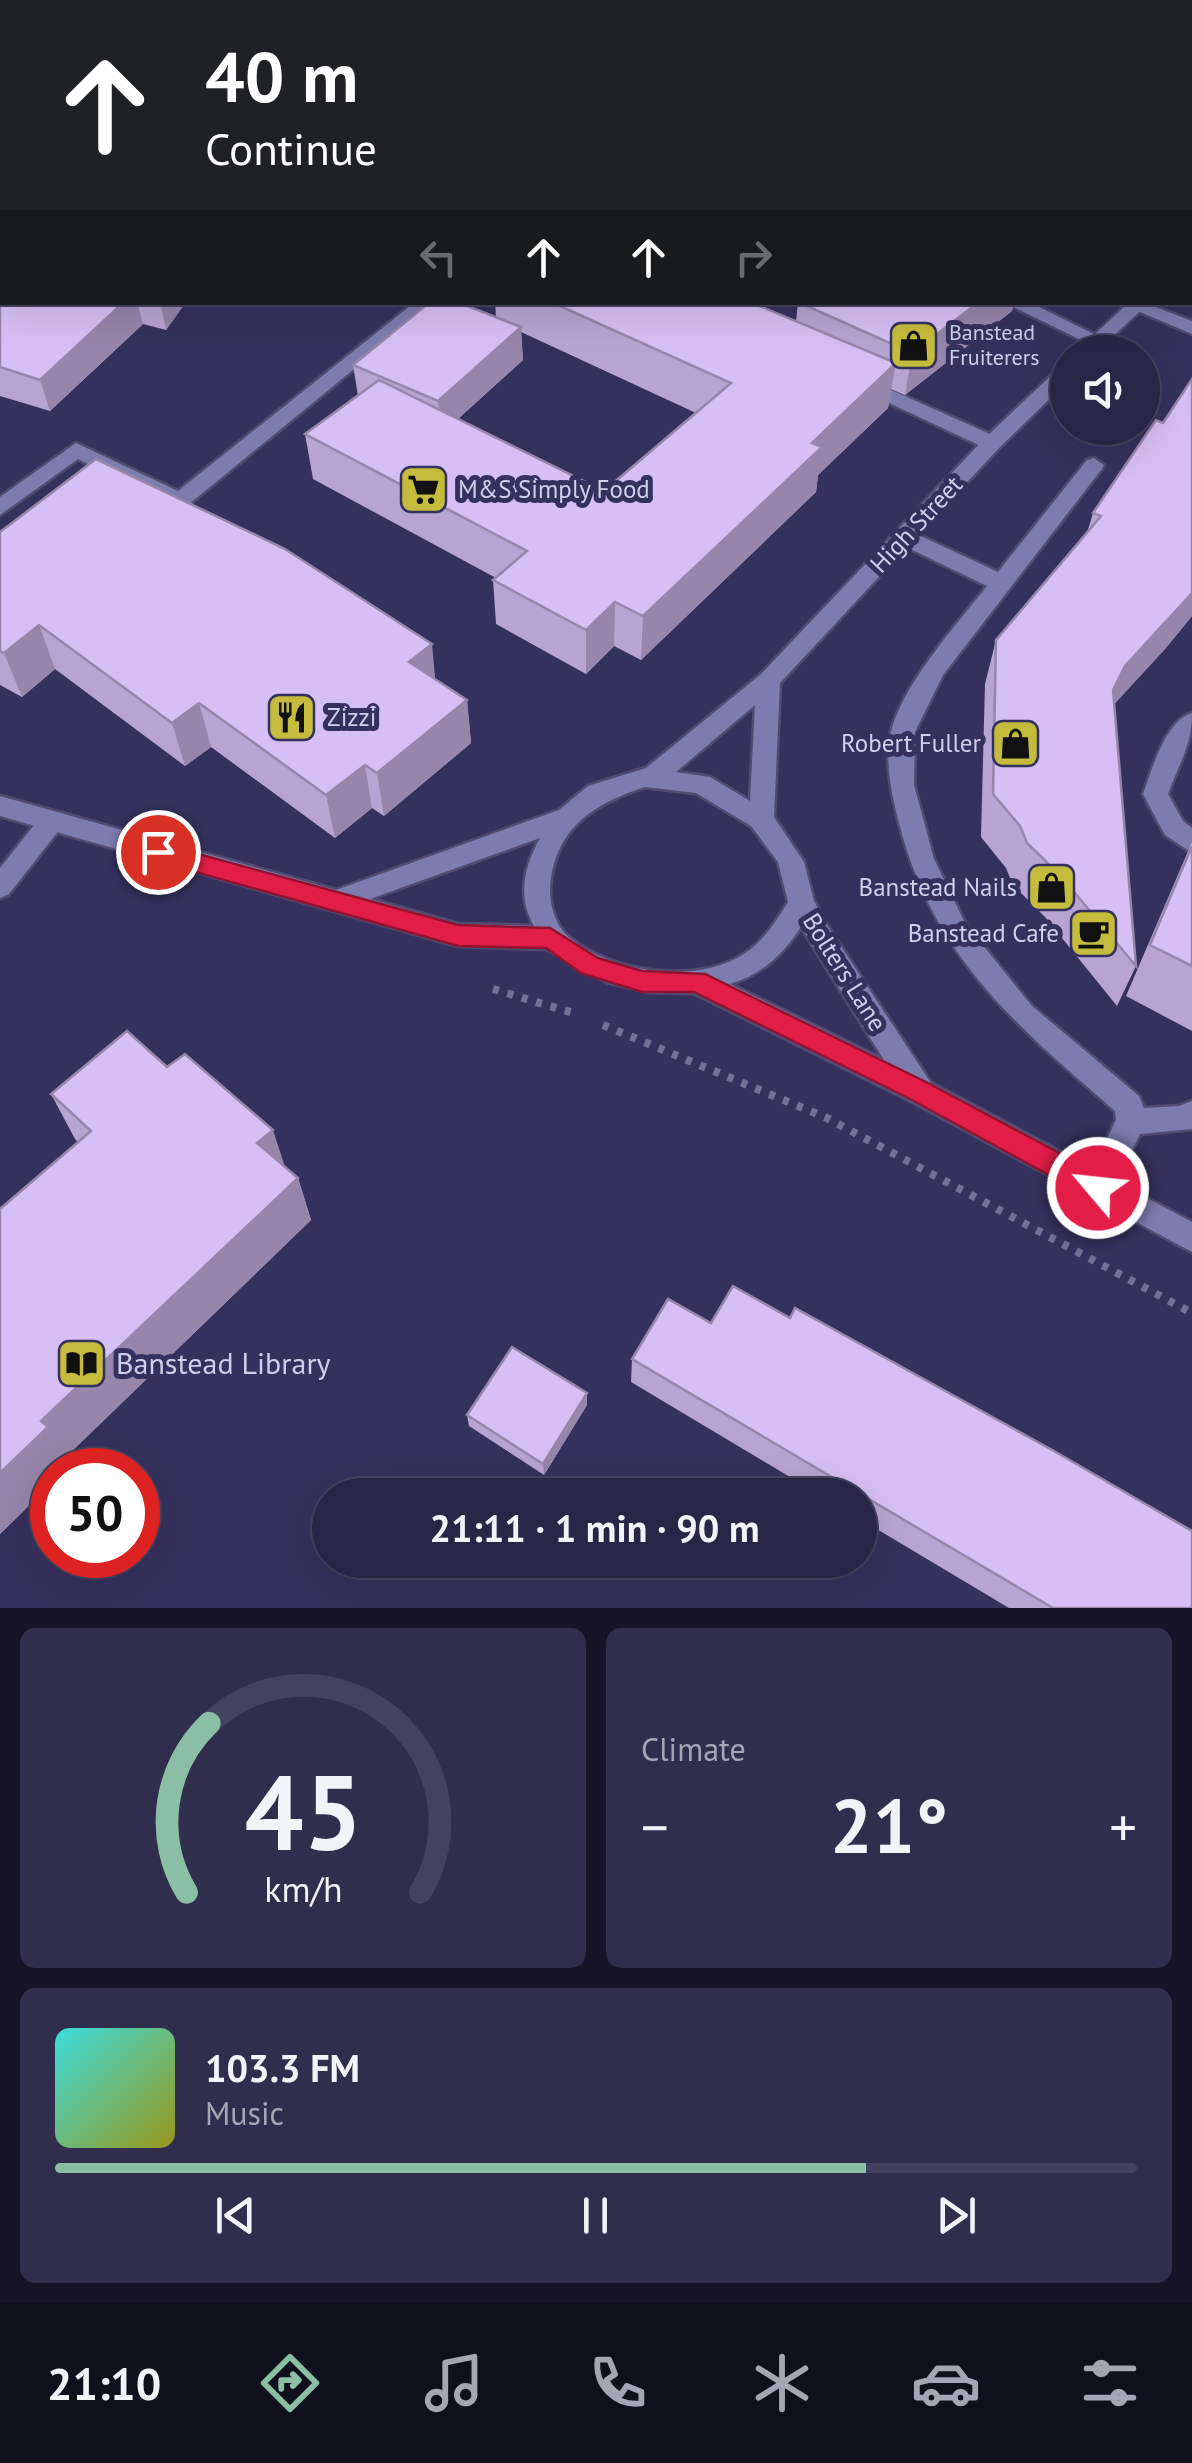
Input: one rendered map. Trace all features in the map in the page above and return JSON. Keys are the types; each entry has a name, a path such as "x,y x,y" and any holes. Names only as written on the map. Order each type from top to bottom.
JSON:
{"main road":[{"path":"0,508 76,450 180,500 423,305"},
{"path":"1017,305 1070,335"},
{"path":"1105,335 1139,305 1192,328"},
{"path":"845,376 992,443"},
{"name":"High Street","path":"655,776 768,681 992,443 1050,387"},
{"path":"1094,465 933,671 902,732 902,786 921,859 955,930 1022,1014 1129,1105 1131,1121 1098,1188"},
{"path":"904,538 1001,583"},
{"path":"761,820 768,681"},
{"path":"1192,722 1170,754 1155,794 1174,828 1192,843"},
{"path":"655,776 700,780 761,820 791,863 801,903 773,946 743,970 697,981 642,981 590,966 550,938 533,900 540,855 563,819 603,787 655,776"},
{"path":"0,806 458,936 550,938"},
{"path":"335,900 563,819"},
{"path":"0,887 51,822"},
{"name":"Bolters Lane","path":"801,903 921,1092"},
{"name":"Bolters Lane","path":"697,981 921,1092 1192,1238"},
{"path":"1131,1121 1183,1119 1192,1114"}],"path":[{"path":"479,985 574,1012 827,1118 1192,1313"}],"building":[{"path":"0,305 121,305 40,380 0,367"},
{"path":"426,305 465,305 521,327 438,401 353,365"},
{"name":"M&S Simply Food","path":"558,305 757,305 896,363 812,443 822,447 643,616 615,602 586,630 493,580 527,551 305,434 379,380 604,491 731,383"},
{"path":"805,305 975,305 912,353"},
{"path":"1192,379 1192,593 1125,666 1113,690 1136,966 1060,875 1027,843 1020,826 993,794 996,640 1101,516 1093,513 1139,445 1160,445 1160,422 1163,423"},
{"path":"96,459 285,549 432,644 409,662 467,700 377,773 365,765 326,795 199,703 172,723 39,625 4,653 0,651 0,532"},
{"path":"1192,846 1192,966 1150,945"},
{"name":"Banstead Library","path":"127,1031 167,1067 185,1054 273,1130 257,1143 298,1178 41,1421 48,1427 0,1473 0,1209 91,1131 51,1094"},
{"path":"733,1286 790,1318 795,1308 1192,1531 1192,1608 1053,1608 877,1504 877,1478 833,1478 632,1359 668,1299 711,1323"},
{"path":"512,1347 587,1393 543,1464 467,1415"}],"place":[{"name":"Banstead Fruiterers","path":"914,345"},
{"name":"M&S Simply Food","path":"423,489"},
{"name":"Zizzi","path":"292,717"},
{"name":"Robert Fuller","path":"1016,743"},
{"name":"Banstead Nails","path":"1052,887"},
{"name":"Banstead Cafe","path":"1094,933"},
{"name":"Banstead Library","path":"81,1364"}],"route":[{"path":"158,852 458,936 550,938 590,966 642,981 697,981 921,1092 1098,1188"}]}
